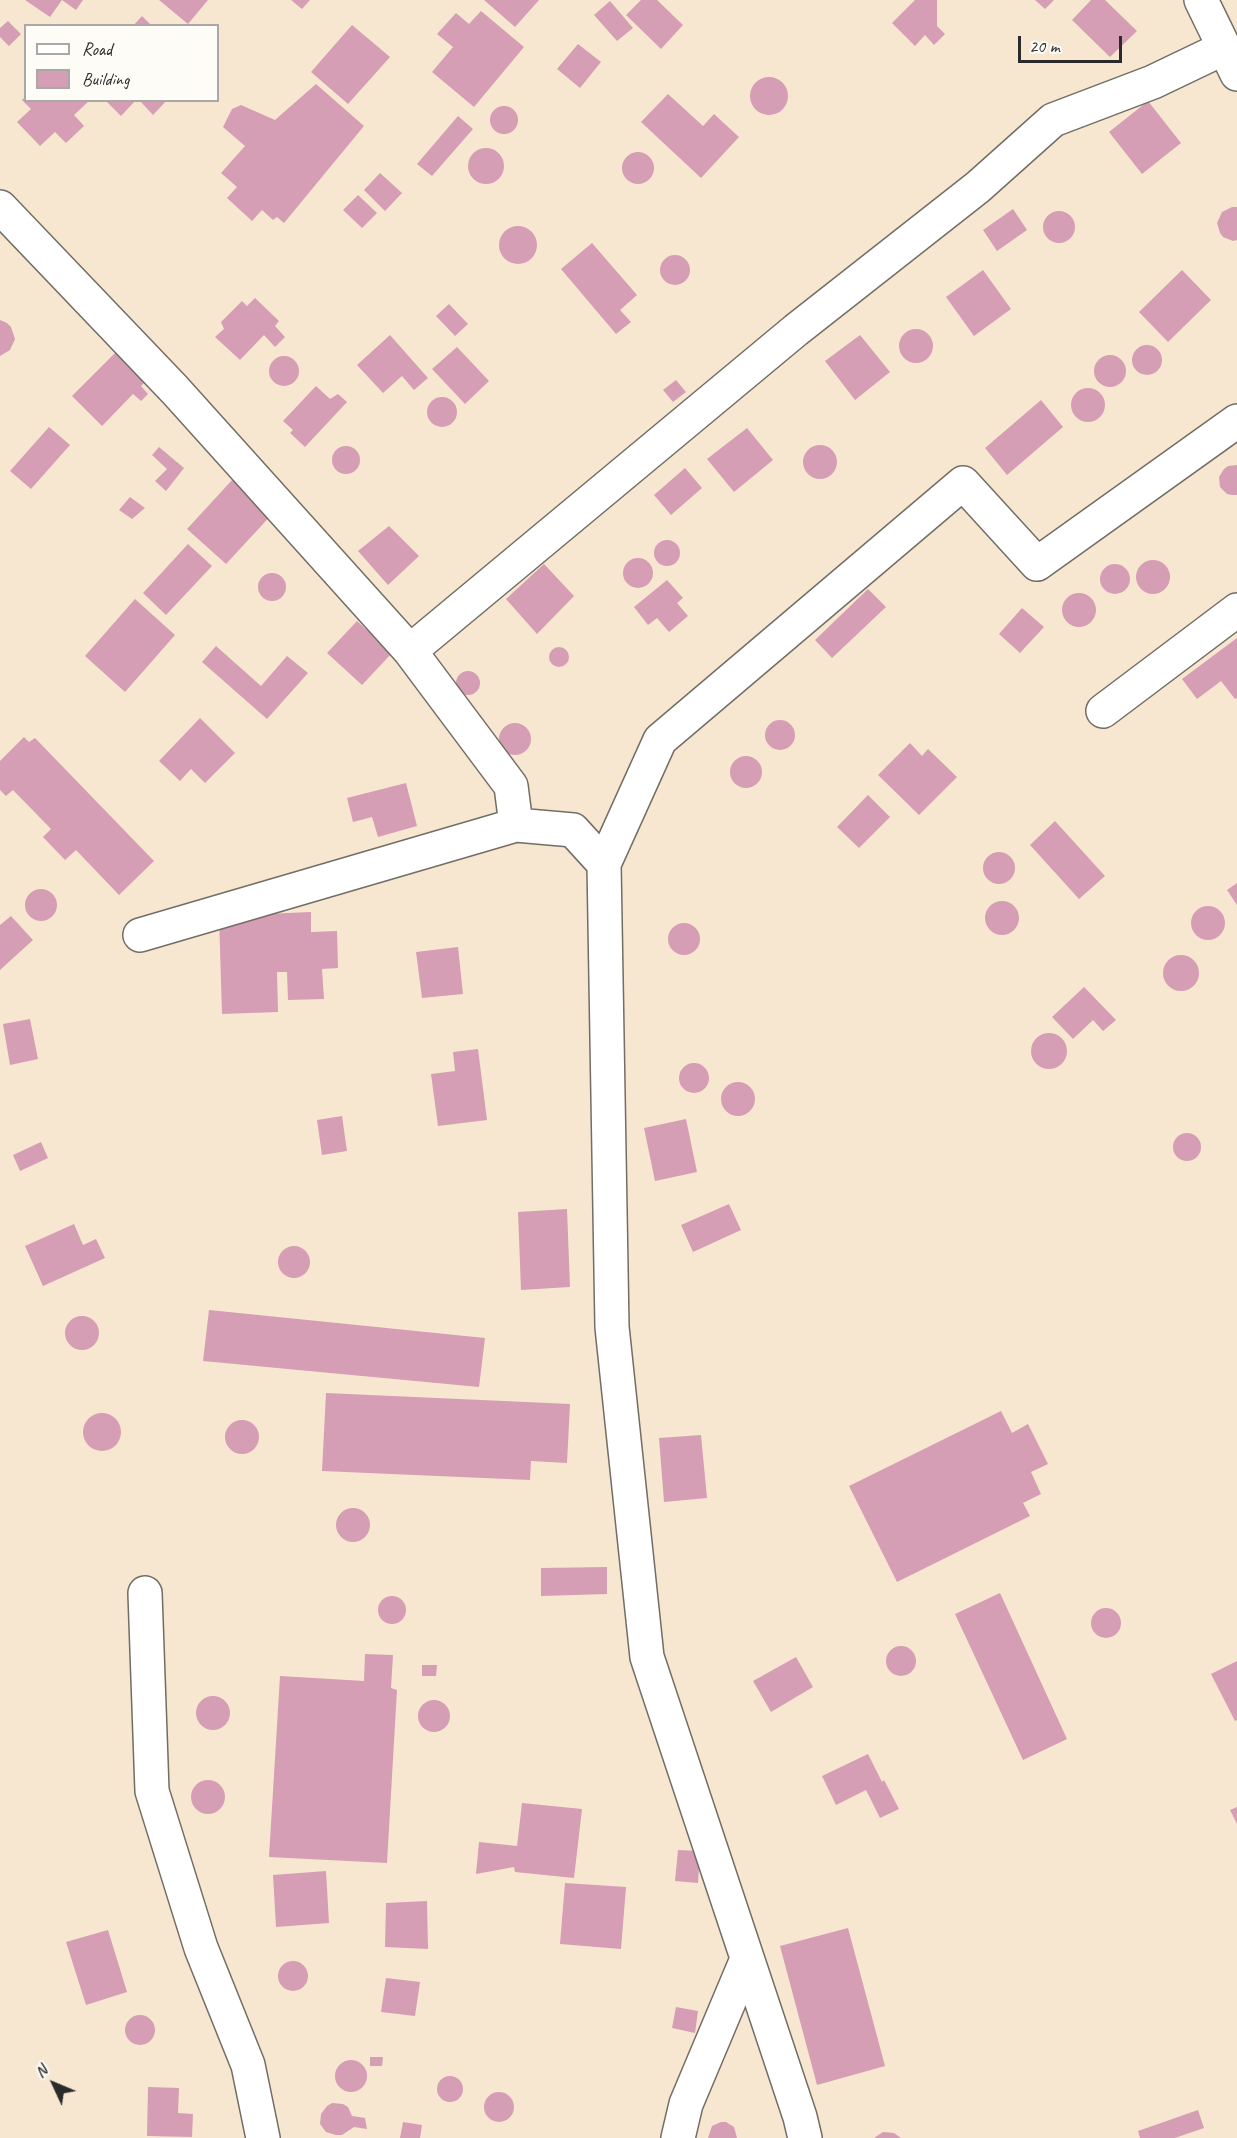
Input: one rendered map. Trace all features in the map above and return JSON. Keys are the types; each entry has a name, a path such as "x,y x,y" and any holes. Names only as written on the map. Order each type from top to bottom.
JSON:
{"street":[{"path":"410,651 796,330 978,187 1053,120 1153,81 1231,61 1201,0"},
{"path":"0,207 175,390 410,651 511,786 516,825"},
{"path":"805,2138 800,2117 647,1657 612,1327 604,864 660,740 963,483 1037,564 1237,421"},
{"path":"1103,711 1237,610"},
{"path":"140,935 516,825 573,830 604,864"},
{"path":"145,1593 152,1791 201,1948 248,2065 263,2138"},
{"path":"678,2138 686,2104 747,1959"}],"building":[{"path":"25,0 62,0 50,17"},
{"path":"62,0 83,0 76,10"},
{"path":"159,0 208,0 188,24"},
{"path":"291,0 310,0 302,9"},
{"path":"484,0 539,0 515,27"},
{"path":"641,0 657,0 683,25 661,49 626,15"},
{"path":"915,0 937,0 937,26 945,34 934,45 925,35 915,46 892,23"},
{"path":"1035,0 1054,0 1045,9"},
{"path":"1091,0 1105,0 1137,31 1110,57 1072,20"},
{"path":"610,1 633,28 617,41 594,15"},
{"path":"481,11 524,47 474,107 432,72 453,47 437,34 456,13 469,24"},
{"path":"142,16 150,24 135,24"},
{"path":"8,21 21,34 9,46 0,37 0,28"},
{"path":"352,25 390,57 348,104 311,72"},
{"path":"578,44 601,62 580,88 557,69"},
{"path":"769,77 776,78 782,83 787,89 787,103 782,109 776,114 769,115 762,114 756,109 751,103 750,96 751,89 756,83 762,78"},
{"path":"316,84 364,126 284,223 277,217 273,220 262,210 252,221 227,198 237,187 221,173 245,146 223,127 232,109 241,105 275,120"},
{"path":"668,94 703,126 714,114 739,137 701,178 641,122"},
{"path":"1148,101 1181,143 1142,174 1109,132"},
{"path":"24,102 88,102 74,115 84,126 66,143 55,132 40,146 17,122 31,109"},
{"path":"107,102 134,102 121,116"},
{"path":"141,102 165,102 153,115"},
{"path":"504,106 514,110 518,120 514,130 504,134 494,130 490,120 494,110"},
{"path":"458,116 473,129 432,176 417,164"},
{"path":"486,148 499,153 504,166 499,179 486,184 473,179 468,166 473,153"},
{"path":"638,152 649,157 654,168 649,179 638,184 627,179 622,168 627,157"},
{"path":"380,173 402,193 385,211 364,190"},
{"path":"358,195 377,213 362,228 343,210"},
{"path":"1237,207 1237,240 1233,241 1223,237 1217,223 1222,212"},
{"path":"1013,209 1027,230 997,251 983,230"},
{"path":"1059,211 1070,216 1075,227 1070,238 1059,243 1048,238 1043,227 1048,216"},
{"path":"518,226 525,227 531,232 536,238 536,252 531,258 525,263 518,264 511,263 505,258 500,252 499,245 500,238 505,232 511,227"},
{"path":"592,243 637,295 620,310 631,322 616,334 561,269"},
{"path":"675,255 686,259 690,270 686,281 675,285 664,281 660,270 664,259"},
{"path":"983,270 1011,309 974,336 946,297"},
{"path":"1182,270 1211,300 1168,342 1139,312"},
{"path":"255,298 279,321 275,326 285,337 275,347 264,335 240,360 215,337 224,329 221,322 242,301 247,306"},
{"path":"449,304 468,324 455,336 436,316"},
{"path":"0,320 11,327 15,339 10,350 0,356"},
{"path":"916,329 928,334 933,346 928,358 916,363 904,358 899,346 904,334"},
{"path":"390,335 428,378 414,390 402,376 383,393 357,365"},
{"path":"860,335 890,372 855,400 825,361"},
{"path":"1147,345 1158,349 1162,360 1158,371 1147,375 1136,371 1132,360 1136,349"},
{"path":"457,347 489,381 465,404 432,369"},
{"path":"116,352 146,381 141,386 148,394 141,401 133,394 102,426 72,396"},
{"path":"1110,355 1121,360 1126,371 1121,382 1110,387 1099,382 1094,371 1099,360"},
{"path":"284,356 290,357 298,365 298,377 290,385 284,386 278,385 270,377 269,371 270,365 278,357"},
{"path":"676,380 686,392 673,402 663,390"},
{"path":"316,386 330,399 338,394 347,402 305,447 290,433 293,430 283,421"},
{"path":"1088,388 1100,393 1105,405 1100,417 1088,422 1076,417 1071,405 1076,393"},
{"path":"442,397 453,401 457,412 453,423 442,427 431,423 427,412 431,401"},
{"path":"1041,400 1063,427 1007,475 985,448"},
{"path":"49,427 70,445 31,489 10,471"},
{"path":"747,428 773,460 734,492 707,459"},
{"path":"820,445 832,450 837,462 832,474 820,479 808,474 803,462 808,450"},
{"path":"346,446 356,450 360,460 356,470 346,474 336,470 332,460 336,450"},
{"path":"159,447 184,468 166,491 155,481 167,469 152,455"},
{"path":"1237,465 1237,495 1227,494 1220,487 1219,477 1228,466"},
{"path":"685,468 702,488 671,515 654,495"},
{"path":"233,479 247,493 276,510 226,564 187,529"},
{"path":"130,497 145,508 132,519 119,510"},
{"path":"389,526 419,556 388,585 358,551"},
{"path":"667,540 676,544 680,553 676,562 667,566 658,562 654,553 658,544"},
{"path":"188,544 212,566 166,615 143,593"},
{"path":"638,558 649,562 653,573 649,584 638,588 627,584 623,573 627,562"},
{"path":"1153,560 1165,565 1170,577 1165,589 1153,594 1141,589 1136,577 1141,565"},
{"path":"544,564 574,596 537,634 506,599"},
{"path":"1115,564 1121,565 1129,573 1129,585 1121,593 1115,594 1109,593 1101,585 1100,579 1101,573 1109,565"},
{"path":"272,573 282,577 286,587 282,597 272,601 262,597 258,587 262,577"},
{"path":"667,580 683,598 677,603 688,616 669,632 657,618 648,625 634,607"},
{"path":"868,589 886,607 832,658 815,640"},
{"path":"1079,593 1091,598 1096,610 1091,622 1079,627 1067,622 1062,610 1067,598"},
{"path":"135,599 175,635 125,692 85,656"},
{"path":"1022,608 1044,627 1020,653 999,634"},
{"path":"357,621 392,653 362,685 327,653"},
{"path":"1237,638 1237,698 1235,699 1221,681 1197,699 1182,679"},
{"path":"216,646 261,686 287,656 308,673 267,719 202,662"},
{"path":"559,647 566,650 569,657 566,664 559,667 552,664 549,657 552,650"},
{"path":"468,671 477,674 480,683 477,692 468,695 459,692 456,683 459,674"},
{"path":"200,718 235,753 205,783 191,769 180,781 159,761"},
{"path":"780,720 791,724 795,735 791,746 780,750 769,746 765,735 769,724"},
{"path":"515,723 526,728 531,739 526,750 515,755 504,750 499,739 504,728"},
{"path":"24,737 29,742 35,738 154,861 119,895 76,850 65,860 43,837 51,829 13,790 6,796 0,790 0,761"},
{"path":"910,743 922,756 928,749 957,777 919,815 878,775"},
{"path":"746,756 757,761 762,772 757,783 746,788 735,783 730,772 735,761"},
{"path":"406,783 417,826 378,837 372,817 353,822 347,798"},
{"path":"868,795 890,817 859,848 837,827"},
{"path":"1055,821 1105,876 1079,899 1030,845"},
{"path":"999,852 1010,857 1015,868 1010,879 999,884 988,879 983,868 988,857"},
{"path":"1237,883 1237,905 1227,890"},
{"path":"41,889 52,894 57,905 52,916 41,921 30,916 25,905 30,894"},
{"path":"1002,901 1014,906 1019,918 1014,930 1002,935 990,930 985,918 990,906"},
{"path":"1208,906 1220,911 1225,923 1220,935 1208,940 1196,935 1191,923 1196,911"},
{"path":"311,912 311,932 337,931 338,968 322,969 324,999 288,1000 287,972 277,972 278,1012 222,1014 219,916"},
{"path":"11,916 33,940 0,970 0,925"},
{"path":"684,923 695,928 700,939 695,950 684,955 673,950 668,939 673,928"},
{"path":"458,947 463,994 422,998 416,952"},
{"path":"1181,955 1194,960 1199,973 1194,986 1181,991 1168,986 1163,973 1168,960"},
{"path":"1084,987 1116,1020 1103,1031 1093,1020 1073,1039 1052,1017"},
{"path":"30,1019 38,1059 10,1065 3,1024"},
{"path":"1049,1033 1062,1038 1067,1051 1062,1064 1049,1069 1036,1064 1031,1051 1036,1038"},
{"path":"478,1049 487,1120 438,1126 431,1074 455,1071 453,1052"},
{"path":"694,1063 705,1067 709,1078 705,1089 694,1093 683,1089 679,1078 683,1067"},
{"path":"738,1082 750,1087 755,1099 750,1111 738,1116 726,1111 721,1099 726,1087"},
{"path":"342,1116 347,1151 322,1155 317,1120"},
{"path":"686,1119 697,1172 655,1181 644,1128"},
{"path":"1187,1133 1197,1137 1201,1147 1197,1157 1187,1161 1177,1157 1173,1147 1177,1137"},
{"path":"41,1142 48,1158 20,1171 13,1155"},
{"path":"729,1204 741,1230 693,1252 681,1225"},
{"path":"567,1209 570,1287 521,1290 518,1212"},
{"path":"74,1224 83,1245 96,1239 105,1258 43,1286 25,1246"},
{"path":"294,1246 305,1251 310,1262 305,1273 294,1278 283,1273 278,1262 283,1251"},
{"path":"209,1310 485,1338 479,1387 203,1361"},
{"path":"82,1316 94,1321 99,1333 94,1345 82,1350 70,1345 65,1333 70,1321"},
{"path":"326,1393 570,1404 567,1463 531,1461 530,1480 322,1471"},
{"path":"1001,1411 1012,1433 1028,1424 1048,1464 1031,1472 1041,1494 1023,1503 1030,1516 897,1582 849,1486"},
{"path":"102,1413 109,1414 115,1419 120,1425 120,1439 115,1445 109,1450 102,1451 95,1450 89,1445 84,1439 83,1432 84,1425 89,1419 95,1414"},
{"path":"242,1420 254,1425 259,1437 254,1449 242,1454 230,1449 225,1437 230,1425"},
{"path":"701,1435 707,1498 664,1502 659,1438"},
{"path":"353,1508 365,1513 370,1525 365,1537 353,1542 341,1537 336,1525 341,1513"},
{"path":"607,1567 607,1594 541,1596 541,1568"},
{"path":"1000,1593 1067,1739 1023,1760 955,1614"},
{"path":"392,1596 402,1600 406,1610 402,1620 392,1624 382,1620 378,1610 382,1600"},
{"path":"1106,1608 1116,1613 1121,1623 1116,1633 1106,1638 1096,1633 1091,1623 1096,1613"},
{"path":"901,1646 912,1650 916,1661 912,1672 901,1676 890,1672 886,1661 890,1650"},
{"path":"365,1654 393,1655 391,1688 397,1690 387,1863 269,1857 280,1676 364,1681"},
{"path":"796,1657 813,1687 771,1712 753,1681"},
{"path":"1237,1661 1237,1720 1235,1721 1211,1674"},
{"path":"422,1665 437,1665 436,1676 422,1676"},
{"path":"213,1696 225,1701 230,1713 225,1725 213,1730 201,1725 196,1713 201,1701"},
{"path":"434,1700 446,1704 450,1716 446,1728 434,1732 422,1728 418,1716 422,1704"},
{"path":"868,1754 899,1809 880,1818 866,1790 836,1805 822,1776"},
{"path":"208,1780 220,1785 225,1797 220,1809 208,1814 196,1809 191,1797 196,1785"},
{"path":"522,1803 582,1809 574,1878 515,1872 514,1867 476,1874 479,1842 517,1846"},
{"path":"1237,1807 1237,1824 1230,1810"},
{"path":"678,1850 700,1851 698,1883 675,1881"},
{"path":"326,1871 329,1923 276,1927 273,1875"},
{"path":"565,1883 626,1887 621,1949 560,1944"},
{"path":"427,1901 428,1949 385,1947 386,1903"},
{"path":"848,1928 885,2066 817,2085 780,1946"},
{"path":"108,1930 127,1992 86,2005 66,1942"},
{"path":"293,1961 299,1962 307,1970 307,1982 299,1990 293,1991 287,1990 279,1982 278,1976 279,1970 287,1962"},
{"path":"386,1978 420,1982 415,2016 381,2012"},
{"path":"676,2007 698,2011 695,2033 672,2028"},
{"path":"140,2015 151,2019 155,2030 151,2041 140,2045 129,2041 125,2030 129,2019"},
{"path":"370,2057 383,2057 382,2066 370,2066"},
{"path":"351,2060 362,2065 367,2076 362,2087 351,2092 340,2087 335,2076 340,2065"},
{"path":"450,2076 459,2080 463,2089 459,2098 450,2102 441,2098 437,2089 441,2080"},
{"path":"148,2087 179,2088 178,2113 193,2114 192,2137 147,2136"},
{"path":"499,2092 505,2093 513,2101 513,2113 505,2121 499,2122 493,2121 485,2113 484,2107 485,2101 493,2093"},
{"path":"332,2103 343,2104 348,2107 352,2116 365,2118 367,2129 354,2127 342,2135 326,2132 320,2124 321,2114"},
{"path":"1198,2110 1204,2128 1175,2138 1140,2138 1138,2131"},
{"path":"403,2122 422,2125 420,2138 400,2138"},
{"path":"721,2122 734,2127 737,2138 708,2138 712,2126"},
{"path":"883,2132 894,2133 901,2138 874,2138"}]}
